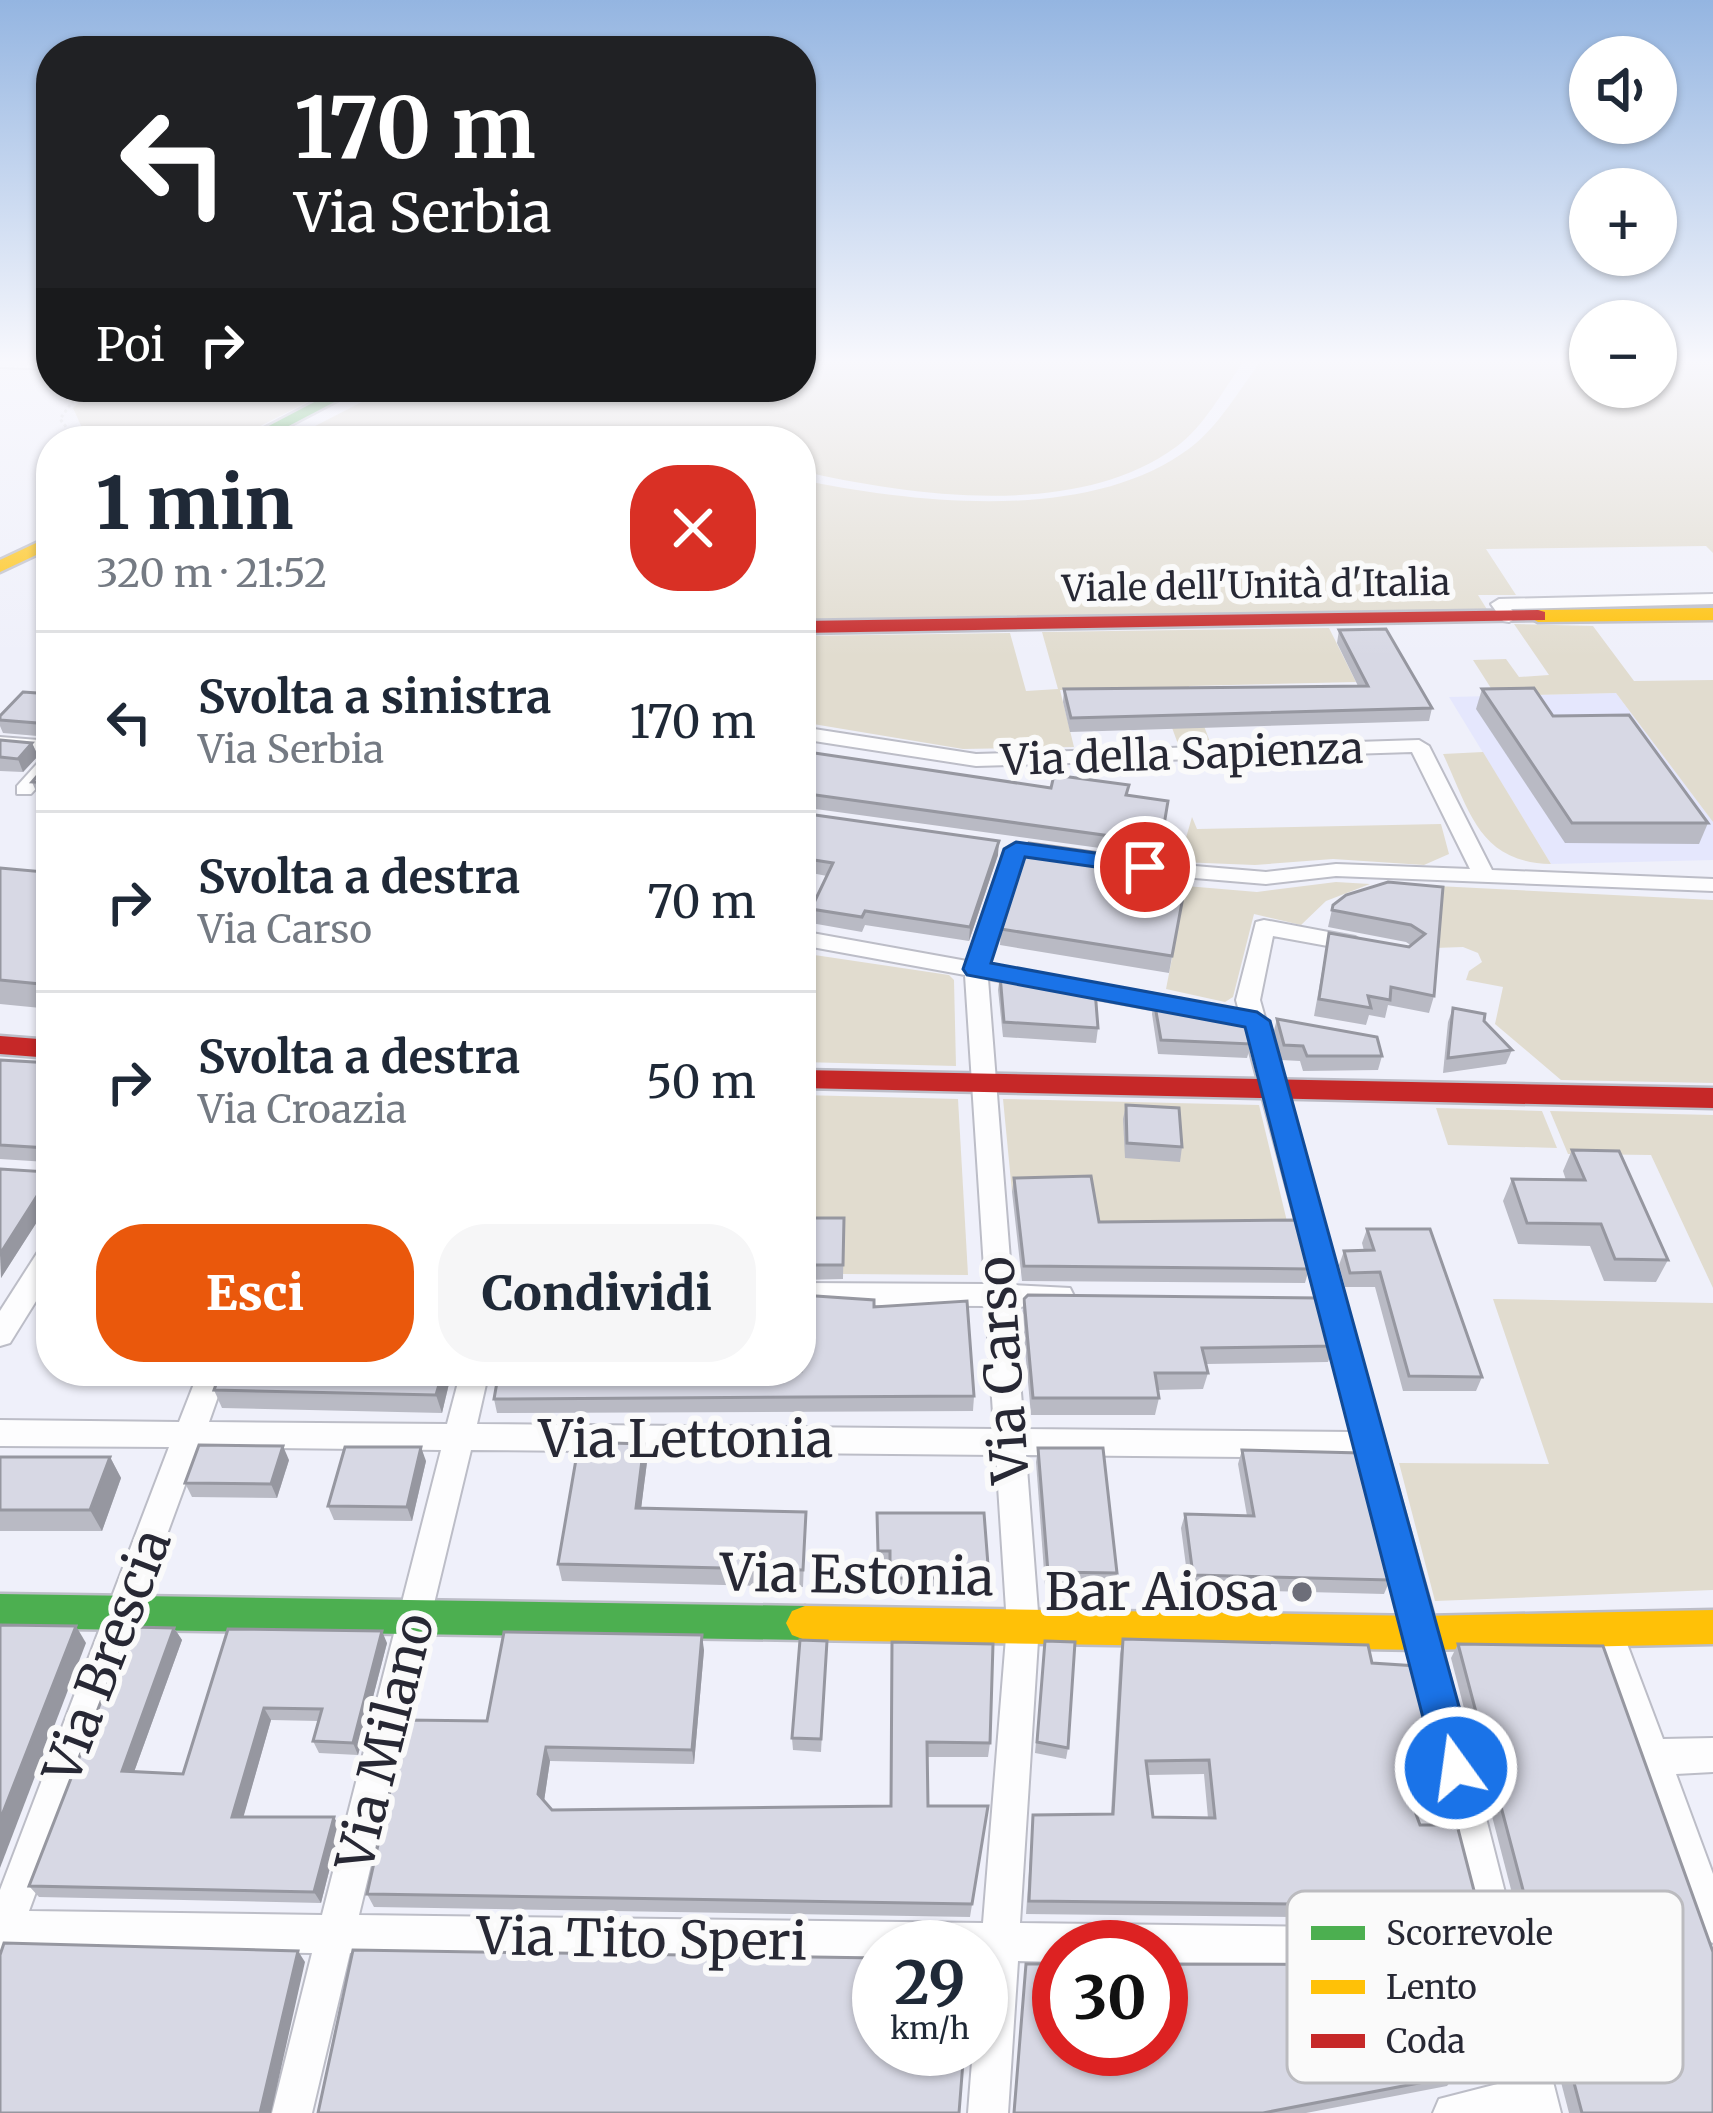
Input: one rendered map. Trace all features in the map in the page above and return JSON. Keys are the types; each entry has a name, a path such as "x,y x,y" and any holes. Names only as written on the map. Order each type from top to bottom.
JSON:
{"street":[{"path":"0,567 36,549"},
{"path":"0,581 36,563"},
{"path":"1509,617 1499,604 1713,599"},
{"name":"Viale dell'Unità d'Italia","path":"816,627 1713,614"},
{"name":"Via della Sapienza","path":"816,735 976,760 1420,746 1485,877"},
{"path":"0,743 36,746"},
{"path":"24,790 36,777"},
{"name":"Via Carso","path":"1003,1920 1023,1625 976,969 1014,849"},
{"path":"1145,867 1266,878 1336,870 1713,885"},
{"path":"1381,949 1264,928 1245,1018 1275,1090 1320,1299 1371,1445 1486,1891"},
{"path":"816,941 1245,1018"},
{"path":"0,1045 36,1048"},
{"path":"816,1079 1713,1098"},
{"path":"0,1335 28,1288"},
{"path":"816,1294 1093,1297"},
{"name":"Via Brescia","path":"1,1934 207,1386"},
{"name":"Via Milano","path":"292,2113 472,1386"},
{"name":"Via Lettonia","path":"0,1433 1371,1445"},
{"name":"Via Estonia","path":"0,1611 1422,1633 1713,1627"},
{"path":"1606,1631 1713,1924"},
{"path":"1652,1757 1713,1755"},
{"name":"Via Tito Speri","path":"1,1934 852,1941"},
{"name":"Via Tito Speri","path":"1008,1943 1287,1946"},
{"name":"Via Carso","path":"988,2113 991,2076"},
{"path":"1454,2113 1539,2104"}],"shaded area":[{"path":"816,460 1154,460 1091,485 1043,493 942,494 816,474"},
{"path":"1170,460 1713,460 1713,553 1706,546 1486,549 1516,595 1478,595 1488,611 816,621 816,483 896,495 1001,501 1103,488"},
{"path":"1514,624 1593,626 1634,681 1713,680 1713,822 1616,693 1496,696 1473,660 1506,659 1519,677 1549,675"},
{"path":"1329,628 1356,682 1189,686 1210,742 1178,744 1157,687 1060,690 1074,747 963,749 816,724 816,636 1010,633 1026,691 1058,689 1042,632"},
{"path":"1616,693 1713,822 1713,860 1551,864 1449,697"},
{"path":"1483,752 1551,864 1507,854 1480,830 1443,754"},
{"path":"1192,817 1197,829 1441,824 1449,854 1424,865 1333,859 1255,865 1179,862"},
{"path":"1336,882 1370,884 1326,901 1301,925 1254,914 1233,997 1225,1002 1166,989 1186,886 1257,892"},
{"path":"1437,886 1713,900 1713,1083 1561,1080 1495,1024 1503,987 1466,980 1469,971 1482,962 1478,953 1463,947 1434,948"},
{"path":"816,955 949,975 954,980 956,1066 816,1062"},
{"path":"816,1095 958,1099 968,1275 843,1274 816,1248"},
{"path":"1003,1099 1259,1105 1290,1234 1096,1236 1088,1191 1012,1192"},
{"path":"1436,1108 1542,1111 1557,1148 1448,1145"},
{"path":"1550,1111 1713,1115 1713,1288 1651,1155 1568,1154"},
{"path":"1493,1299 1713,1303 1713,1590 1435,1601 1399,1463 1549,1464"}],"building":[{"path":"1386,629 1432,708 1071,718 1064,689 1368,686 1339,630"},
{"path":"1534,688 1553,716 1629,715 1708,823 1572,823 1482,689"},
{"path":"23,692 36,693 36,723 0,720"},
{"path":"0,740 32,743 18,759 0,757"},
{"path":"816,753 1051,788 1054,775 1129,785 1126,795 1168,801 1161,843 816,795"},
{"path":"816,815 999,841 970,927 865,911 862,917 816,910 816,899 833,863 816,860"},
{"path":"1029,843 1157,861 1156,865 1188,870 1172,956 1001,929"},
{"path":"0,868 36,871 36,984 0,980"},
{"path":"1388,882 1443,887 1434,996 1391,987 1390,1000 1368,996 1371,1008 1319,999 1329,933 1409,947 1425,934 1411,925 1332,910 1346,895"},
{"path":"1000,975 1095,990 1098,1028 1004,1022"},
{"path":"1154,1000 1242,1014 1251,1044 1161,1040"},
{"path":"1453,1008 1485,1014 1484,1021 1512,1050 1448,1058"},
{"path":"1277,1019 1377,1037 1382,1056 1307,1056 1303,1046 1284,1045"},
{"path":"0,1060 36,1062 36,1147 0,1145"},
{"path":"1126,1105 1179,1108 1182,1147 1127,1143"},
{"path":"1572,1150 1619,1151 1668,1260 1615,1259 1601,1224 1527,1223 1512,1179 1585,1180"},
{"path":"0,1169 36,1171 36,1198 0,1254"},
{"path":"1091,1176 1099,1222 1298,1220 1309,1269 1024,1266 1014,1178"},
{"path":"816,1218 844,1218 843,1265 816,1265"},
{"path":"1367,1229 1430,1229 1482,1377 1409,1376 1380,1272 1350,1273 1344,1251 1374,1250"},
{"path":"1028,1295 1319,1298 1334,1346 1202,1348 1208,1373 1155,1373 1159,1398 1033,1398 1024,1299"},
{"path":"816,1296 874,1300 874,1307 967,1301 974,1396 494,1399 496,1386 816,1386"},
{"path":"215,1386 439,1386 436,1395 214,1390"},
{"path":"579,1442 644,1444 636,1508 806,1512 803,1570 558,1564"},
{"path":"199,1445 283,1446 271,1484 185,1483"},
{"path":"345,1447 421,1447 407,1507 328,1506"},
{"path":"1038,1448 1103,1448 1117,1573 1048,1572"},
{"path":"1242,1450 1361,1453 1390,1580 1193,1575 1185,1514 1254,1516"},
{"path":"0,1457 110,1457 90,1510 0,1510"},
{"path":"877,1513 984,1513 989,1578 890,1578 890,1551 878,1551"},
{"path":"0,1625 76,1626 0,1820"},
{"path":"130,1627 174,1628 122,1771 183,1774 228,1629 382,1631 353,1743 313,1741 322,1709 264,1708 232,1817 334,1817 314,1892 29,1886"},
{"path":"504,1632 702,1635 692,1750 546,1747 538,1794 552,1810 891,1806 892,1642 993,1644 990,1743 927,1742 928,1806 988,1806 972,1904 367,1894 406,1720 487,1721"},
{"path":"1123,1639 1368,1645 1372,1663 1417,1666 1444,1774 1401,1773 1420,1825 1457,1825 1474,1891 1287,1891 1287,1904 1029,1901 1033,1815 1113,1814","holes":["1209,1760 1215,1818 1153,1817 1146,1761"]},
{"path":"800,1640 827,1641 821,1739 792,1738"},
{"path":"1045,1641 1075,1642 1068,1748 1037,1742"},
{"path":"1458,1644 1603,1646 1713,1952 1713,2113 1582,2113 1574,2083 1683,2083 1683,1891 1523,1891"},
{"path":"4,1943 298,1951 260,2113 0,2113 0,1955"},
{"path":"353,1950 852,1958 852,2076 962,2076 959,2113 318,2113"},
{"path":"1026,1964 1032,1964 1032,2076 1188,2076 1188,1964 1287,1964 1287,2083 1419,2083 1263,2113 1014,2113"}],"traffic: fast":[{"path":"0,1611 805,1623"}],"traffic: slow":[{"path":"0,567 36,549"},
{"path":"1538,616 1713,614"},
{"path":"805,1623 1422,1633 1713,1627"}],"traffic: jam":[{"path":"816,627 1538,616"},
{"path":"0,1045 36,1048"},
{"path":"816,1079 1713,1098"}],"place":[{"name":"Bar Aiosa","path":"1302,1592"}],"route":[{"path":"1145,867 1016,849 976,969 1257,1021 1456,1768"}]}
